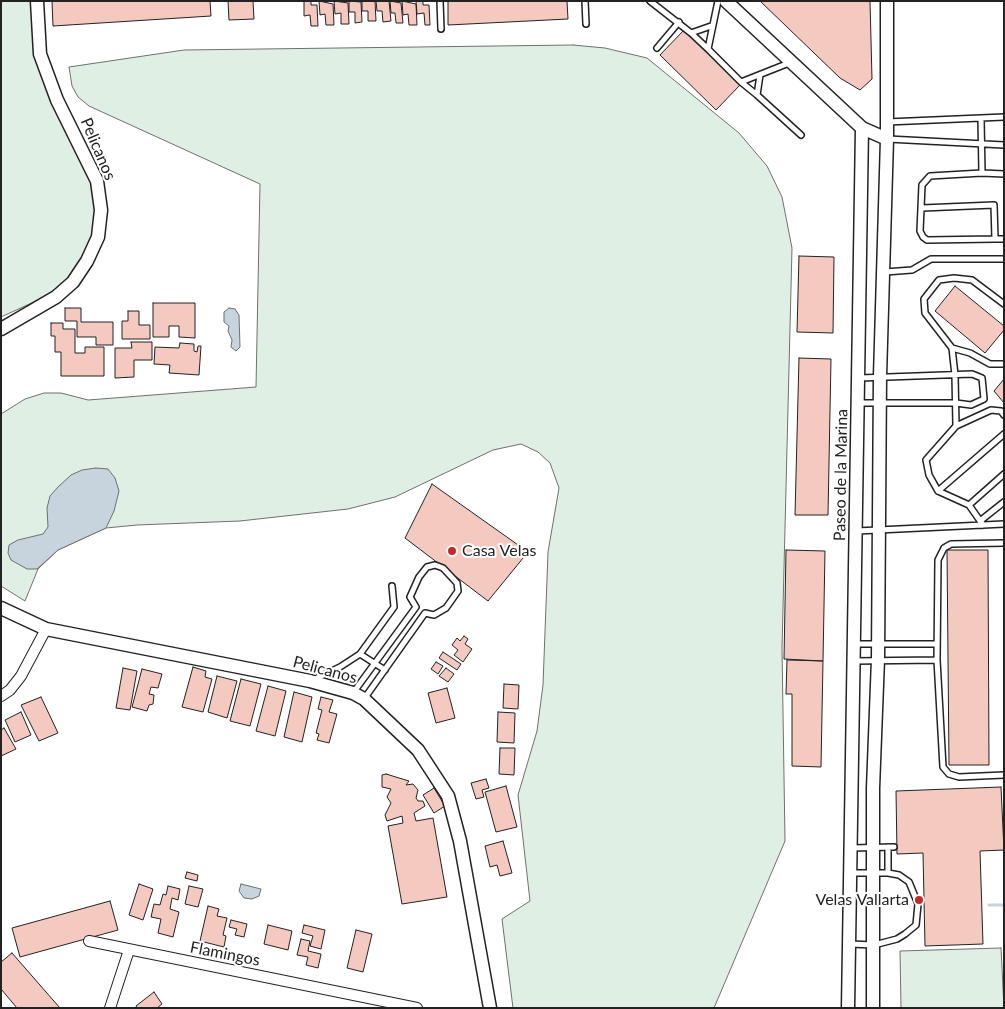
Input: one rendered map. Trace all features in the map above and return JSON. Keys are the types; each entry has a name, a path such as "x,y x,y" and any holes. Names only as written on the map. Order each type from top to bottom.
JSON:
{"street":[{"name":"Pelicanos","path":"1,328 56,296 73,282 88,261 98,237 101,210 97,181 57,100 40,54 37,1"},
{"path":"726,1 862,128 887,139"},
{"path":"873,1008 878,660 877,507 887,139 888,1"},
{"name":"Paseo de la Marina","path":"848,1008 862,128"},
{"path":"857,507 877,507"},
{"name":"Pelicanos","path":"1,608 46,629 310,681 358,696 418,750 448,796 460,841 490,1008"},
{"path":"1,696 10,690 22,676 46,629"},
{"name":"Flamingos","path":"89,941 374,1003 417,1008"},
{"path":"110,1008 129,950"}],"lane":[{"path":"440,1 441,29"},
{"path":"585,1 586,24"},
{"path":"650,1 691,32 741,82 801,136"},
{"path":"708,49 711,26 718,1"},
{"path":"657,48 679,22"},
{"path":"691,32 711,26"},
{"path":"741,82 790,62"},
{"path":"757,95 760,75"},
{"path":"886,119 981,119 1004,117"},
{"path":"981,119 982,173"},
{"path":"887,139 1004,145"},
{"path":"1004,174 982,173 930,176 922,186 920,232 927,240 1004,239"},
{"path":"922,208 994,206 995,239"},
{"path":"882,272 912,270 931,260 1004,259"},
{"path":"956,426 956,375 952,348 925,313 924,300 939,280 954,278 972,280 1004,304"},
{"path":"952,348 970,353 990,364 1004,364"},
{"path":"858,404 880,402 956,403 971,405 984,399 984,383 978,375 859,378"},
{"path":"982,523 969,506 938,491 929,475 926,460 956,426 991,410 1000,411 1004,414"},
{"path":"938,491 1004,434"},
{"path":"969,506 1004,474"},
{"path":"982,523 1004,502"},
{"path":"856,531 982,523 1004,524"},
{"path":"1004,543 951,544 944,548 938,560 937,660 943,767 949,774 959,778 1004,775"},
{"path":"435,565 443,568 457,583 458,591 446,608 434,615 425,613 416,607 410,597 418,577 426,567 435,565"},
{"path":"310,681 340,667 360,654 394,607 392,586"},
{"path":"358,696 374,663 416,607"},
{"path":"358,696 385,670 425,613"},
{"path":"854,644 938,644"},
{"path":"360,654 385,670"},
{"path":"854,661 937,660"},
{"path":"851,848 891,847 888,873"},
{"path":"849,944 874,944 897,939 916,925 918,904 915,892 909,882 899,875 874,872 850,873"}],"green space":[{"path":"1,1 31,1 41,64 91,174 96,212 90,250 74,278 47,296 1,317"},
{"path":"573,45 605,48 647,58 739,133 767,166 782,197 792,248 782,648 785,841 714,1008 513,1008 502,919 530,901 518,795 537,731 543,685 548,552 559,488 550,463 538,452 521,444 493,450 395,497 348,509 240,521 106,528 58,550 38,569 25,601 1,586 1,414 25,399 44,393 61,393 88,400 256,387 260,184 89,106 78,97 72,86 69,67 184,50"},
{"path":"1001,948 1004,1008 901,1008 900,951"}],"shaded area":[{"path":"229,308 235,309 239,315 240,347 236,351 231,347 232,340 228,331 229,326 224,322 224,312"},
{"path":"108,469 115,478 119,491 114,511 106,528 58,550 37,569 27,569 11,560 8,553 9,545 18,540 43,534 48,527 47,508 50,496 58,487 71,475 82,470"},
{"path":"241,884 261,889 259,896 252,899 244,898 239,891"}],"building":[{"path":"52,1 210,1 211,16 53,26"},
{"path":"228,1 253,1 254,19 229,20"},
{"path":"304,1 311,1 311,5 317,5 318,26 311,26 310,15 304,16"},
{"path":"319,1 333,4 334,25 326,25 325,14 320,15"},
{"path":"334,1 348,3 349,24 341,24 341,13 335,14"},
{"path":"349,1 361,2 362,22 355,23 355,12 349,12"},
{"path":"362,1 375,1 376,21 368,21 368,11 362,11"},
{"path":"376,1 389,1 391,21 383,22 382,11 377,11"},
{"path":"390,1 401,3 403,23 396,23 395,13 391,13"},
{"path":"402,1 416,4 417,25 409,25 408,14 403,15"},
{"path":"416,1 423,1 423,5 429,5 430,25 425,25 424,13 417,14"},
{"path":"448,1 567,1 568,19 448,25"},
{"path":"760,1 870,1 872,79 860,90 840,78"},
{"path":"684,30 740,85 716,110 660,55"},
{"path":"799,256 834,257 833,333 797,332"},
{"path":"955,286 1004,326 1004,330 985,353 935,311"},
{"path":"153,303 195,303 195,338 179,337 179,326 169,326 169,337 153,337"},
{"path":"65,308 81,308 81,322 113,322 113,345 96,345 96,337 77,337 77,321 65,321"},
{"path":"128,311 139,311 139,325 150,325 150,339 122,339 122,321 128,321"},
{"path":"51,323 63,323 63,329 75,329 75,353 85,353 85,347 104,347 104,376 61,376 61,352 55,352 55,336 51,336"},
{"path":"131,342 152,342 152,360 134,360 134,377 115,378 115,348 132,348"},
{"path":"180,343 194,344 194,351 197,352 198,346 201,346 199,375 169,373 170,365 154,364 155,347 179,348"},
{"path":"799,358 831,359 828,515 795,515"},
{"path":"1004,379 1004,403 994,391"},
{"path":"432,484 528,552 488,601 405,538"},
{"path":"786,550 825,551 823,661 784,659"},
{"path":"947,550 988,550 989,765 949,765"},
{"path":"464,636 468,639 465,644 472,649 463,662 454,655 458,650 452,645 457,638 460,641"},
{"path":"443,652 461,664 457,670 439,658"},
{"path":"787,660 823,661 821,767 792,766 792,694 786,694"},
{"path":"436,662 443,666 438,674 431,669"},
{"path":"193,667 206,671 205,677 212,679 203,712 182,707"},
{"path":"123,668 137,671 130,710 116,708"},
{"path":"446,668 454,674 448,682 439,676"},
{"path":"142,669 162,674 158,688 151,687 149,694 154,695 153,704 149,705 147,711 132,707"},
{"path":"217,676 237,681 227,718 208,712"},
{"path":"241,679 261,684 250,726 230,721"},
{"path":"504,684 519,685 518,709 503,708"},
{"path":"268,686 286,691 275,736 256,731"},
{"path":"447,688 455,718 436,723 428,693"},
{"path":"294,692 312,697 302,742 284,737"},
{"path":"41,697 58,733 39,741 21,705"},
{"path":"321,697 333,700 329,712 337,714 329,743 317,740 319,734 316,733 322,710 318,709"},
{"path":"21,712 31,735 15,742 5,720"},
{"path":"498,712 515,713 514,743 497,742"},
{"path":"4,728 16,749 1,756 1,730"},
{"path":"500,748 515,748 514,775 499,774"},
{"path":"386,774 409,781 406,785 413,784 418,790 416,798 418,801 423,801 425,806 414,813 416,821 433,818 447,897 402,904 388,826 403,823 402,816 387,821 385,815 391,803 387,797 391,789 382,787 382,775"},
{"path":"486,779 489,788 482,790 484,797 476,799 471,783"},
{"path":"506,786 517,827 496,832 485,792"},
{"path":"1001,787 1004,850 980,851 983,944 925,946 923,853 897,854 896,791"},
{"path":"434,788 445,806 434,813 423,795"},
{"path":"503,841 512,873 500,876 497,865 490,867 485,846"},
{"path":"187,872 198,875 197,881 185,878"},
{"path":"139,884 153,889 143,920 129,915"},
{"path":"168,886 180,889 178,900 172,898 170,909 179,912 173,937 158,933 161,919 151,917 154,904 160,905 163,894 166,895"},
{"path":"189,886 203,889 198,907 185,904"},
{"path":"110,901 118,930 20,957 12,928"},
{"path":"208,906 219,909 217,916 227,918 223,935 226,936 224,947 200,941"},
{"path":"231,920 247,924 244,937 235,935 237,929 229,927"},
{"path":"268,925 292,931 288,950 264,944"},
{"path":"304,925 325,930 321,949 310,946 313,936 302,933"},
{"path":"356,930 372,934 363,972 347,968"},
{"path":"301,939 310,941 308,951 321,954 318,968 306,965 308,957 297,955"},
{"path":"12,953 60,1008 17,1008 1,989 1,962"},
{"path":"154,992 162,1004 157,1008 137,1008 136,1006"}],"waterway":[{"path":"989,905 1004,905"}],"place":[{"name":"Casa Velas","path":"452,551"},
{"name":"Velas Vallarta","path":"919,900"}]}
